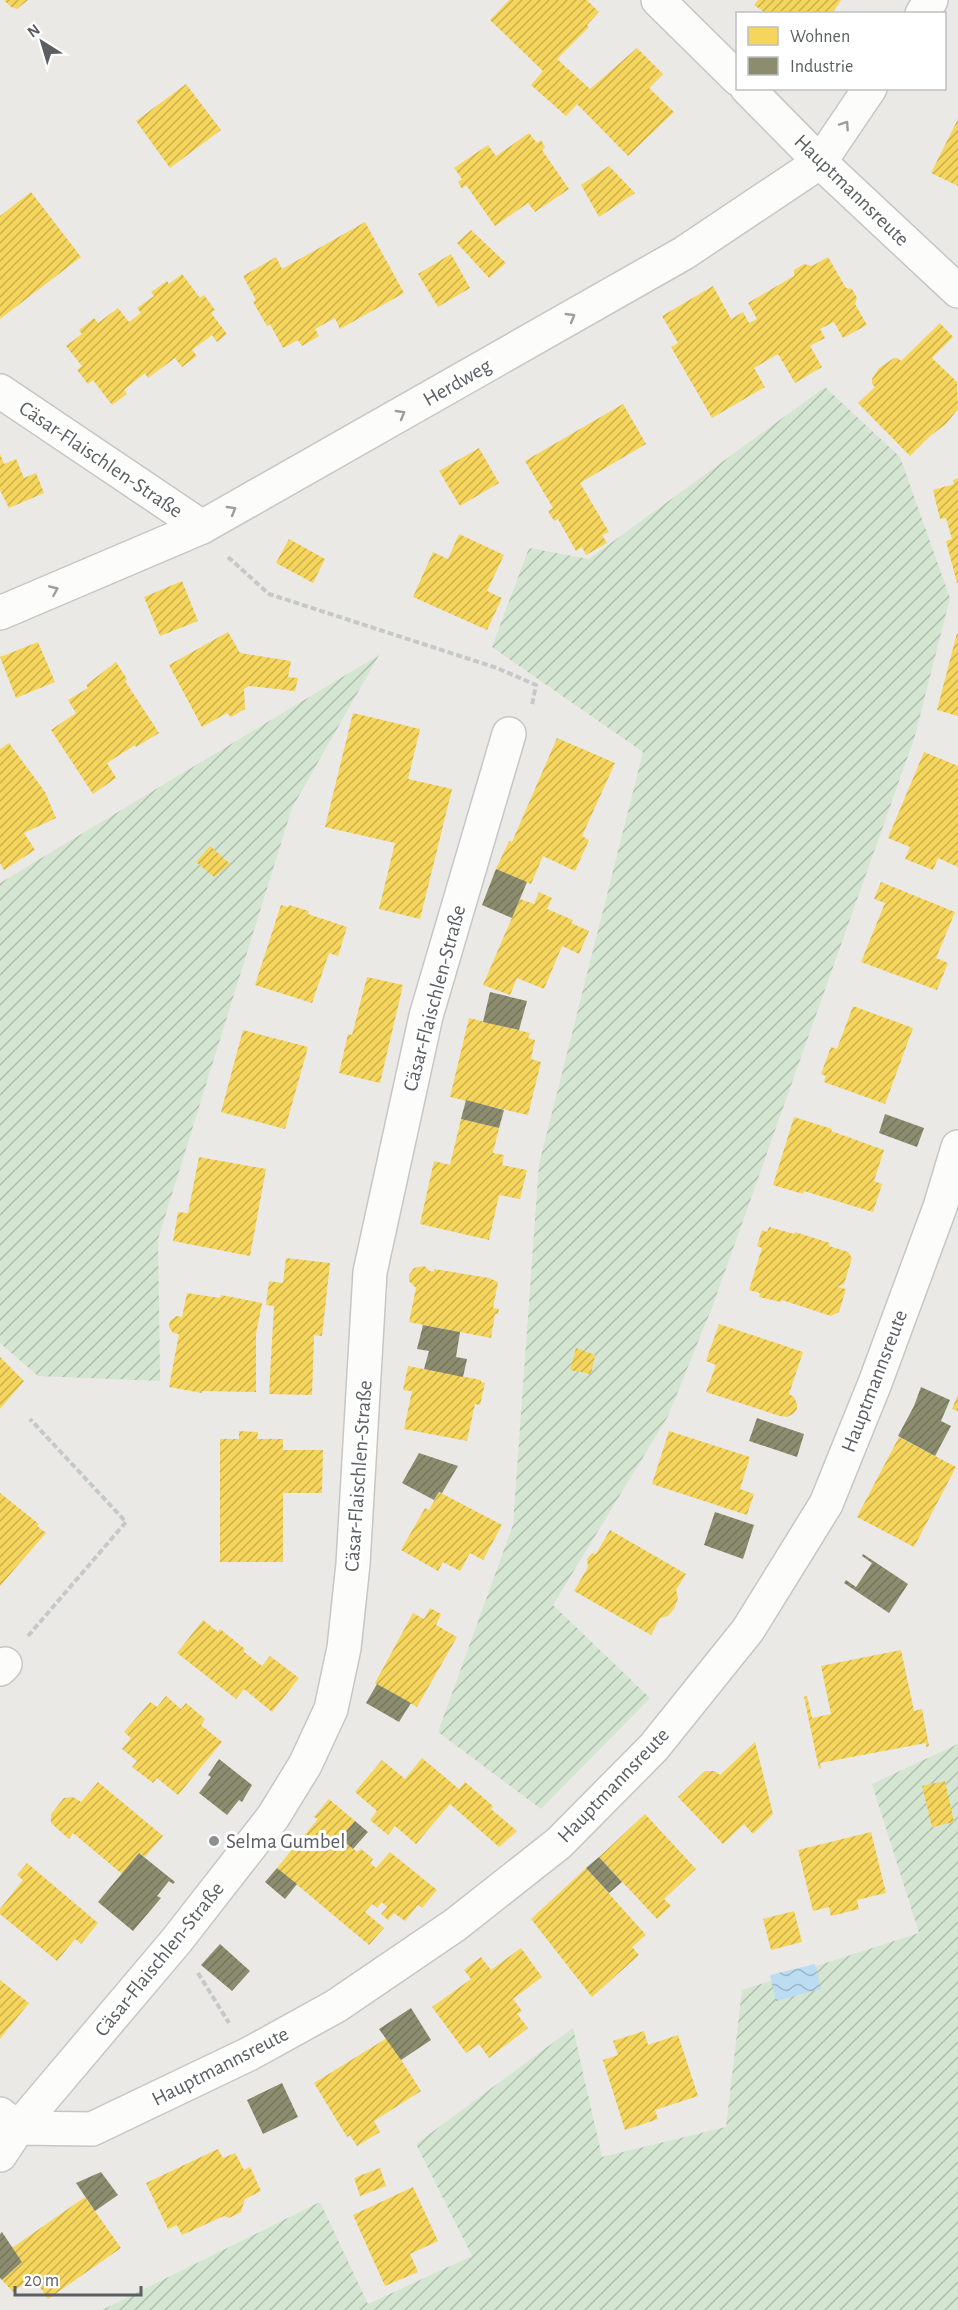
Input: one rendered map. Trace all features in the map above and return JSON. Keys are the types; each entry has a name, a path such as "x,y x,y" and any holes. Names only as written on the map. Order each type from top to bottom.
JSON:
{"street":[{"path":"658,0 736,77"},
{"name":"Hauptmannsreute","path":"749,90 820,162 958,291"},
{"name":"Herdweg","path":"0,613 202,527 684,253 820,162 869,90"},
{"name":"Cäsar-Flaischlen-Straße","path":"0,391 202,527"},
{"name":"Cäsar-Flaischlen-Straße","path":"9,2121 177,1940 273,1817 305,1765 331,1709 344,1648 353,1564 370,1272 426,1016 509,734"},
{"name":"Hauptmannsreute","path":"9,2121 92,2129 249,2054 336,2006 445,1932 559,1843 654,1747 748,1630 826,1504 875,1383 940,1207 958,1147"},
{"path":"0,2155 9,2121"}],"path":[{"path":"235,566 269,594 497,669 536,685 532,706"},
{"path":"2,1667 126,1522 30,1419"},
{"path":"177,1940 249,2054"}],"green space":[{"path":"825,387 900,457 950,598 914,739 713,1305 668,1416 553,1605 650,1698 541,1809 438,1732 513,1525 539,1164 643,752 492,647 529,548 589,559"},
{"path":"379,655 292,808 158,1239 160,1381 38,1376 0,1343 0,883"},
{"path":"958,1744 958,2310 102,2310 320,2202 368,2304 472,2256 416,2144 573,2028 602,2157 726,2127 742,1990 919,1933 872,1784"}],"water":[{"path":"815,1964 821,1989 776,2001 770,1975"}],"building: Wohnen":[{"path":"4,0 28,0 17,9"},
{"path":"509,0 587,0 599,12 587,25 589,27 557,59 590,89 637,48 663,74 649,88 674,112 628,156 577,104 566,116 531,85 543,71 490,20"},
{"path":"758,0 841,0 833,12 764,12 754,5"},
{"path":"186,84 221,130 170,168 136,121"},
{"path":"958,119 958,186 931,173"},
{"path":"529,133 537,143 541,140 545,147 542,150 569,189 535,212 528,203 495,226 466,185 462,189 458,182 462,179 454,168 488,145 496,156"},
{"path":"609,166 635,193 599,217 581,185"},
{"path":"31,192 81,257 0,319 0,216"},
{"path":"365,222 404,293 340,329 335,318 315,329 319,336 302,346 298,340 283,348 270,324 267,326 253,302 256,300 243,276 276,257 282,269"},
{"path":"471,230 506,263 489,278 457,243"},
{"path":"451,254 470,288 438,307 418,274"},
{"path":"828,257 846,288 852,289 857,298 855,304 867,325 843,338 834,322 820,329 825,338 810,346 822,367 795,383 778,354 754,368 765,387 712,418 671,347 678,343 662,316 713,286 731,319 743,312 749,323 757,319 748,303 794,276 794,270 804,264 812,266"},
{"path":"182,274 200,298 204,295 215,310 211,313 227,334 217,342 212,335 192,350 197,356 182,367 175,358 148,378 145,373 124,390 127,394 112,405 93,380 88,384 77,370 82,366 66,346 82,334 79,330 94,318 98,323 118,308 129,322 141,313 137,308 154,296 151,292 167,281 169,284"},
{"path":"940,323 953,337 932,358 957,382 958,409 946,424 910,456 858,403 875,387 872,379 879,368 894,358 901,361"},
{"path":"623,404 646,444 580,483 609,532 602,535 607,543 586,555 582,547 576,551 558,519 554,521 548,511 553,508 525,461"},
{"path":"479,448 499,483 460,506 439,471"},
{"path":"0,454 4,464 16,459 24,478 36,473 44,493 9,508 0,490"},
{"path":"958,478 957,583 946,541 952,539 946,518 940,519 933,490 954,484 953,480"},
{"path":"459,534 504,555 487,591 502,598 487,630 413,597 433,552 448,559"},
{"path":"289,539 325,559 313,583 276,563"},
{"path":"182,581 198,621 160,636 144,597"},
{"path":"228,632 240,653 291,661 288,677 298,678 295,691 249,686 244,689 245,709 231,717 227,713 202,727 169,665"},
{"path":"958,633 958,716 937,710"},
{"path":"38,642 55,682 16,698 0,657"},
{"path":"116,662 127,679 125,681 159,733 107,763 116,778 93,794 51,730 76,713 68,700 88,688 86,685"},
{"path":"353,713 420,729 408,779 452,789 420,919 379,909 395,843 325,827"},
{"path":"557,738 615,763 582,836 589,840 575,871 543,856 531,884 496,869 509,841 512,842"},
{"path":"9,743 45,792 56,818 24,833 35,850 4,870 0,863 0,749"},
{"path":"924,752 958,766 958,867 938,858 933,870 905,859 910,847 888,838"},
{"path":"210,846 230,864 214,877 196,862"},
{"path":"881,882 955,912 936,958 948,963 937,990 861,962 885,903 874,899"},
{"path":"539,892 552,898 547,909 573,920 571,923 589,931 579,954 562,946 544,989 517,978 510,995 483,985 520,899 534,904"},
{"path":"281,905 309,911 308,914 347,927 338,956 329,953 312,1003 255,985"},
{"path":"367,977 403,985 380,1083 339,1073 348,1034 352,1035"},
{"path":"853,1006 913,1028 885,1104 824,1082 826,1076 821,1074 831,1047 837,1049"},
{"path":"469,1018 530,1033 528,1038 535,1040 531,1059 541,1062 528,1115 450,1097"},
{"path":"243,1030 308,1047 285,1129 221,1112"},
{"path":"794,1117 832,1129 831,1131 884,1150 874,1181 882,1184 873,1212 804,1191 803,1194 773,1185"},
{"path":"461,1119 499,1128 493,1153 504,1155 502,1165 527,1170 520,1199 499,1195 489,1240 420,1224 434,1161 450,1165"},
{"path":"199,1157 266,1169 250,1256 173,1241 178,1212 188,1213"},
{"path":"769,1227 830,1243 829,1246 848,1252 852,1258 844,1284 837,1287 846,1289 839,1312 831,1316 782,1300 781,1302 759,1297 760,1293 749,1290 762,1248 757,1246 762,1230 767,1232"},
{"path":"286,1258 330,1263 322,1336 314,1335 312,1395 269,1394 274,1306 266,1305 269,1281 283,1283"},
{"path":"424,1266 434,1272 434,1269 489,1278 498,1282 493,1308 499,1309 498,1314 495,1314 491,1338 409,1322 416,1288 409,1281 409,1275 414,1268"},
{"path":"187,1293 220,1298 221,1295 262,1303 256,1334 256,1392 202,1391 202,1393 169,1387 179,1334 173,1333 169,1327 170,1321 176,1316 182,1317"},
{"path":"719,1324 803,1352 789,1394 794,1397 797,1404 797,1409 793,1414 787,1417 780,1416 706,1392 716,1365 706,1361"},
{"path":"576,1348 595,1355 591,1374 570,1370"},
{"path":"0,1357 24,1381 0,1409"},
{"path":"408,1366 481,1380 485,1383 480,1405 475,1404 467,1441 404,1429 412,1391 403,1390"},
{"path":"958,1394 958,1411 952,1409"},
{"path":"239,1431 258,1432 257,1439 283,1439 283,1450 323,1450 322,1493 283,1493 283,1562 220,1562 220,1439 239,1439"},
{"path":"669,1431 750,1457 740,1489 754,1494 747,1515 652,1484"},
{"path":"899,1437 956,1467 914,1547 857,1517"},
{"path":"439,1492 502,1525 483,1560 470,1553 460,1571 443,1562 438,1571 401,1550 425,1508 429,1510"},
{"path":"0,1493 39,1524 37,1526 46,1533 0,1586"},
{"path":"610,1530 686,1574 676,1590 678,1598 674,1609 668,1616 660,1618 651,1635 574,1591 588,1567 587,1559 592,1553 596,1554"},
{"path":"430,1608 441,1614 436,1625 457,1637 417,1707 375,1683 413,1613 424,1619"},
{"path":"203,1620 218,1632 220,1629 262,1666 270,1656 299,1678 272,1712 244,1689 236,1699 177,1653"},
{"path":"901,1650 914,1711 922,1709 929,1746 926,1747 926,1743 820,1763 821,1768 819,1769 804,1697 807,1696 812,1718 831,1714 821,1666"},
{"path":"166,1696 181,1709 186,1703 205,1719 201,1725 222,1742 178,1795 157,1778 153,1783 132,1767 137,1761 122,1749 131,1738 124,1732 150,1702 157,1707"},
{"path":"755,1742 773,1814 753,1834 744,1824 723,1844 678,1797 705,1771 715,1771 720,1775"},
{"path":"422,1758 459,1789 465,1782 493,1806 491,1809 517,1831 499,1847 450,1804 416,1844 395,1826 388,1835 370,1820 377,1811 355,1792 382,1760 405,1779"},
{"path":"945,1781 954,1822 932,1827 922,1786"},
{"path":"98,1782 163,1836 145,1857 139,1853 122,1874 73,1833 69,1839 51,1823 51,1814 64,1798 73,1797 81,1802"},
{"path":"329,1799 355,1821 340,1838 357,1852 361,1849 373,1859 370,1863 376,1868 390,1852 437,1890 422,1908 418,1905 405,1921 394,1913 388,1920 381,1914 387,1907 382,1902 377,1908 372,1904 365,1912 384,1928 369,1945 277,1868 318,1819 314,1817"},
{"path":"645,1814 696,1869 664,1899 671,1906 657,1919 599,1857"},
{"path":"871,1832 886,1893 857,1900 859,1909 831,1916 829,1907 813,1911 798,1850"},
{"path":"27,1863 98,1923 81,1944 75,1939 57,1961 0,1914 0,1909 23,1880 17,1875"},
{"path":"586,1868 646,1935 632,1947 639,1955 592,1997 531,1919"},
{"path":"794,1911 802,1942 771,1950 763,1919"},
{"path":"521,1948 542,1977 513,1999 522,2011 517,2014 528,2028 489,2058 479,2044 466,2053 432,2007 471,1979 464,1970 481,1957 491,1970"},
{"path":"0,1980 29,2003 0,2039"},
{"path":"644,2031 648,2045 678,2035 698,2096 655,2110 658,2119 625,2130 603,2060 618,2055 613,2041"},
{"path":"387,2038 421,2091 374,2121 380,2132 357,2146 350,2135 347,2137 314,2083"},
{"path":"218,2149 223,2158 235,2153 244,2170 250,2167 261,2191 245,2199 241,2212 229,2218 224,2216 182,2235 177,2225 168,2229 146,2183"},
{"path":"380,2168 386,2186 360,2196 354,2178"},
{"path":"413,2187 438,2241 410,2254 418,2272 385,2286 353,2215"},
{"path":"85,2197 121,2248 48,2299 33,2277 13,2292 2,2280 22,2262 12,2248"}],"building: Industrie":[{"path":"496,869 527,882 512,918 482,905"},
{"path":"490,992 527,1001 519,1030 483,1022"},
{"path":"466,1100 504,1110 499,1128 461,1119"},
{"path":"885,1114 924,1128 917,1147 879,1133"},
{"path":"423,1325 460,1332 456,1357 467,1359 463,1377 424,1369 429,1351 417,1349"},
{"path":"921,1387 950,1400 941,1421 951,1426 935,1456 898,1436"},
{"path":"757,1418 804,1434 797,1457 749,1441"},
{"path":"419,1453 458,1466 442,1493 439,1492 434,1500 402,1483"},
{"path":"715,1512 754,1525 743,1559 704,1545"},
{"path":"863,1554 908,1584 889,1613 844,1583 846,1580 856,1587 872,1563 862,1556"},
{"path":"377,1684 411,1703 399,1722 366,1703"},
{"path":"219,1759 252,1785 242,1802 239,1800 227,1815 199,1793 211,1777 208,1775"},
{"path":"355,1821 368,1832 353,1849 340,1838"},
{"path":"139,1853 175,1882 173,1884 169,1881 157,1896 161,1898 133,1931 98,1902"},
{"path":"599,1857 622,1882 609,1893 586,1868"},
{"path":"277,1868 297,1884 285,1899 265,1882"},
{"path":"220,1944 250,1971 232,1991 201,1965"},
{"path":"411,2008 431,2040 401,2060 379,2029"},
{"path":"282,2083 298,2117 263,2134 247,2100"},
{"path":"101,2172 118,2195 95,2211 76,2183"},
{"path":"2,2232 22,2262 2,2280 0,2278 0,2234"}],"place":[{"name":"Selma Gumbel","path":"214,1841"}]}
